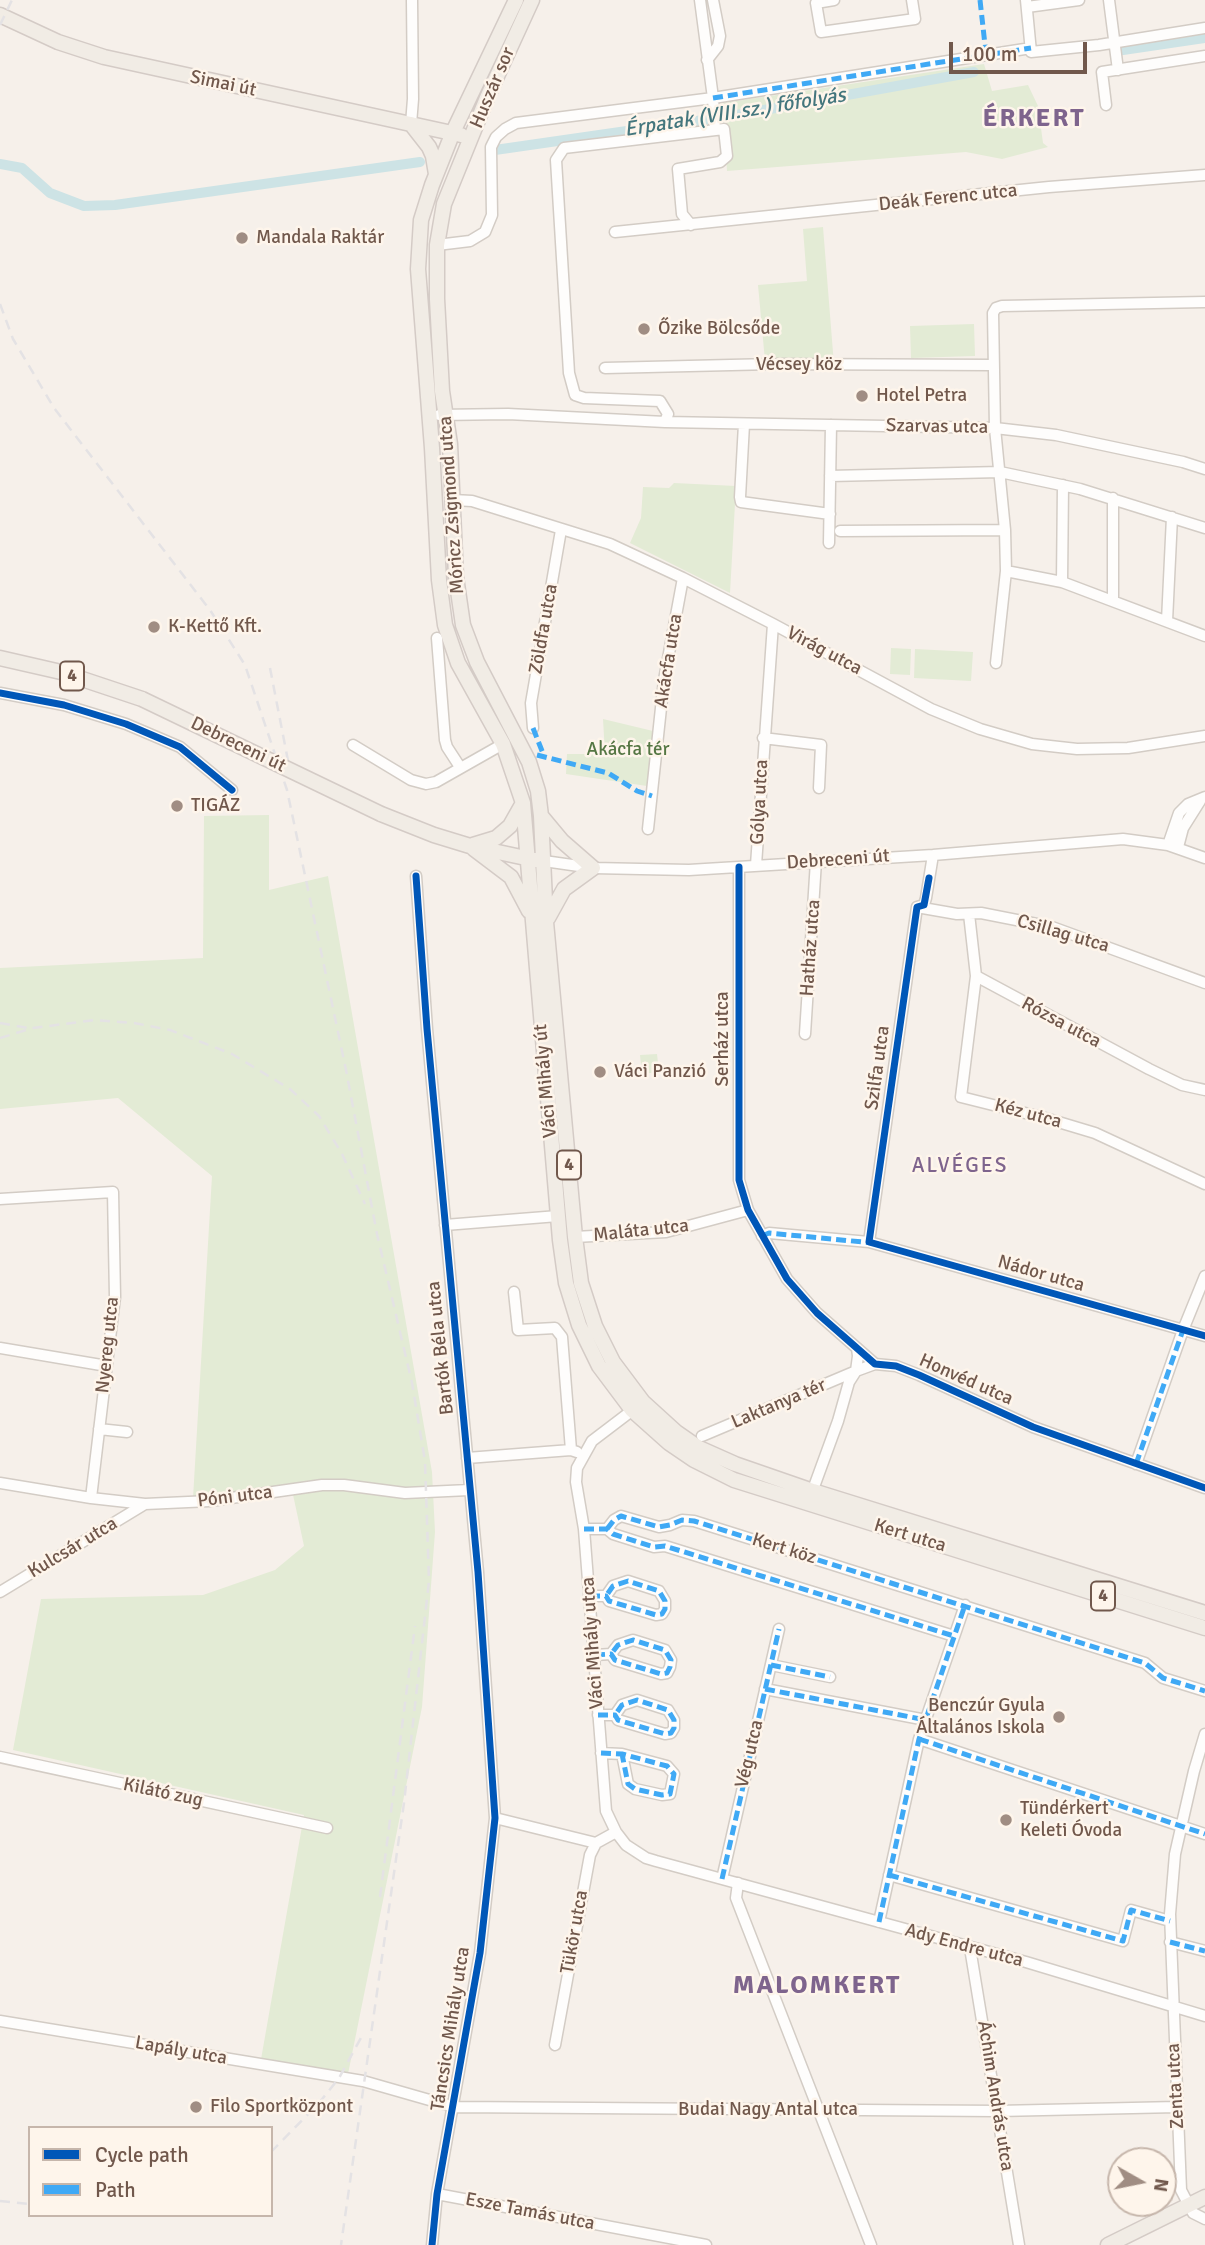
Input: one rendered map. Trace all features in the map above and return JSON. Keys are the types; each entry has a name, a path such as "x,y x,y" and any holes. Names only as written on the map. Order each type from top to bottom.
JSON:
{"main road":[{"name":"Huszár sor","path":"516,0 453,132 471,139 486,98 532,0"},
{"name":"Simai út","path":"0,15 58,42 104,57 453,132"},
{"path":"411,124 429,147 436,174"},
{"name":"Móricz Zsigmond utca","path":"453,132 421,220 418,244 439,579 445,625 458,663 503,744 523,803 528,859"},
{"name":"Móricz Zsigmond utca","path":"471,139 451,181 444,204 438,245 438,299 450,444 456,577 463,625 478,662 524,752 538,791 544,861"},
{"name":"Debreceni út","path":"0,659 61,672 142,699 381,814 433,835 470,846 544,861"},
{"path":"470,846 496,838 510,826 523,803"},
{"path":"540,921 564,889 593,868 562,841 541,816"},
{"name":"Debreceni út","path":"470,846 511,877 540,921"},
{"name":"Váci Mihály út","path":"528,859 540,921 581,1283 595,1326 638,1406"},
{"name":"Váci Mihály út","path":"544,861 540,921 558,1216 566,1283 579,1325 599,1366 638,1406"},
{"name":"Kert utca","path":"638,1406 699,1448 810,1497 1205,1628"},
{"name":"Kert utca","path":"810,1497 1205,1613"},
{"path":"1108,2245 1205,2197"}],"street":[{"path":"411,124 412,0"},
{"path":"700,0 715,127"},
{"path":"707,60 718,46 720,36 713,0"},
{"path":"834,0 816,3 821,32 915,19 912,0"},
{"path":"1031,50 1026,4 1079,0"},
{"path":"1109,0 1118,70"},
{"path":"438,245 470,242 478,238 489,225 492,215 491,147 496,137 516,123 713,102 1031,50 1114,43 1205,28"},
{"path":"1106,105 1102,72 1205,56"},
{"path":"665,422 668,414 660,401 584,398 575,395 569,373 556,160 564,148 715,127 724,129 727,156 720,162 678,169 682,214 691,225"},
{"name":"Deák Ferenc utca","path":"615,233 1038,188 1205,175"},
{"path":"996,663 1006,571 1005,530 995,428 993,313 996,308 1002,306 1205,302"},
{"name":"Vécsey köz","path":"604,368 773,364 993,365"},
{"name":"Szarvas utca","path":"428,416 521,414 665,422 995,428 1056,435 1205,469"},
{"path":"744,424 741,502 830,513"},
{"path":"829,543 831,425"},
{"path":"830,476 999,472 1113,498 1205,528"},
{"path":"1062,582 1063,485"},
{"path":"1113,498 1113,600"},
{"name":"Virág utca","path":"453,500 472,501 610,544 774,624 931,709 980,729 1032,744 1077,749 1128,748 1205,736"},
{"path":"1167,621 1172,517"},
{"name":"Zöldfa utca","path":"533,728 531,703 561,530"},
{"path":"840,531 1005,530"},
{"path":"1006,571 1062,582 1205,636"},
{"name":"Akácfa utca","path":"648,829 664,680 683,578"},
{"name":"Gólya utca","path":"756,865 774,624"},
{"path":"436,638 445,740 460,767"},
{"path":"0,693 64,705 126,724 180,747 232,790"},
{"name":"Gólya utca","path":"764,738 821,745 819,788"},
{"path":"353,745 411,780 425,784 436,782 503,744"},
{"path":"1173,846 1179,813 1188,804 1204,798"},
{"name":"Debreceni út","path":"544,861 593,868 647,870 739,867 1123,839 1173,846 1205,858"},
{"name":"Szilfa utca","path":"869,1242 921,896 930,855"},
{"name":"Hatház utca","path":"805,1034 816,860"},
{"name":"Serház utca","path":"739,867 739,1180 748,1210"},
{"name":"Bartók Béla utca","path":"416,876 426,1029 478,1572 495,1818"},
{"name":"Csillag utca","path":"920,906 957,914 981,913 1052,927 1205,983"},
{"path":"969,914 976,976"},
{"name":"Rózsa utca","path":"976,976 1149,1069 1182,1085 1205,1090"},
{"name":"Kéz utca","path":"976,976 961,1097 1095,1133 1205,1184"},
{"name":"Nyereg utca","path":"0,1199 113,1192 115,1297 91,1498"},
{"path":"748,1210 762,1236"},
{"name":"Maláta utca","path":"575,1237 666,1232 748,1210"},
{"path":"445,1225 558,1216"},
{"name":"Nádor utca","path":"762,1236 769,1233 869,1242 1205,1336"},
{"name":"Honvéd utca","path":"762,1236 787,1279 817,1314 876,1364 896,1366 1033,1427 1205,1488"},
{"path":"1136,1464 1205,1276"},
{"path":"514,1292 518,1330 555,1328 562,1337 571,1450"},
{"path":"0,1348 107,1366"},
{"path":"856,1371 859,1356 857,1348"},
{"name":"Laktanya tér","path":"702,1437 876,1364"},
{"name":"Laktanya tér","path":"810,1497 838,1421 849,1382 856,1371"},
{"path":"467,1458 571,1450 583,1454 592,1441 638,1406"},
{"path":"99,1429 127,1432"},
{"name":"Váci Mihály utca","path":"583,1454 577,1468 576,1482 584,1529 606,1811 616,1832"},
{"name":"Póni utca","path":"0,1483 145,1504 210,1501 322,1485 344,1485 405,1493 470,1490"},
{"name":"Kulcsár utca","path":"0,1592 145,1504"},
{"name":"Kert köz","path":"607,1529 621,1516 659,1527 682,1520 694,1521 1145,1663 1163,1678 1205,1691"},
{"path":"664,1546 670,1525"},
{"name":"Kert köz","path":"584,1529 607,1529 613,1534 654,1548 664,1546 954,1636"},
{"path":"628,1581 659,1591 665,1601 665,1609 662,1614 656,1615 609,1601 606,1596 612,1586 628,1581"},
{"path":"590,1596 606,1596"},
{"path":"879,1923 919,1739 965,1605"},
{"name":"Vég utca","path":"722,1879 779,1629"},
{"path":"595,1655 611,1654 618,1645 633,1640 665,1650 671,1660 670,1667 667,1673 662,1674 615,1660 611,1654"},
{"path":"771,1665 830,1677"},
{"path":"765,1689 926,1720"},
{"path":"637,1700 668,1710 674,1720 674,1728 671,1733 665,1734 618,1720 615,1715 622,1705 637,1700"},
{"path":"598,1715 615,1715"},
{"name":"Zenta utca","path":"1188,2206 1181,2190 1170,1921 1175,1854 1205,1734"},
{"path":"919,1739 1205,1834"},
{"path":"601,1754 622,1754 667,1766 674,1774 670,1794 662,1795 635,1789 628,1784 622,1754"},
{"name":"Kilátó zug","path":"0,1758 327,1828"},
{"path":"495,1818 596,1843 616,1832"},
{"name":"Táncsics Mihály utca","path":"432,2245 437,2194 480,1953 495,1818"},
{"name":"Ady Endre utca","path":"616,1832 630,1849 646,1857 1205,2016"},
{"name":"Tükör utca","path":"555,2045 583,1889 590,1855 596,1843"},
{"path":"889,1875 1123,1941 1131,1910 1170,1921"},
{"path":"738,1883 736,1898 871,2245"},
{"path":"1170,1942 1205,1951"},
{"name":"Áchim András utca","path":"973,1948 971,1954 1019,2245"},
{"name":"Lapály utca","path":"0,2021 363,2081"},
{"name":"Budai Nagy Antal utca","path":"363,2081 454,2107 819,2111 1177,2107"},
{"name":"Esze Tamás utca","path":"437,2194 701,2245"},
{"path":"1188,2206 1205,2219"}],"green space":[{"path":"984,64 992,91 1028,85 1038,106 1043,143 1048,147 1002,159 966,152 727,171 723,103"},
{"path":"823,227 834,365 765,361 758,285 807,281 803,229"},
{"path":"974,324 975,356 911,358 910,326"},
{"path":"674,483 736,486 730,593 630,543 641,518 643,487 669,488"},
{"path":"891,648 911,649 910,675 890,674"},
{"path":"915,649 973,652 971,681 914,678"},
{"name":"Akácfa tér","path":"603,719 653,731 647,786 566,774 567,754 605,754"},
{"path":"269,815 269,890 328,876 432,1472 435,1532 422,1707 346,2084 260,2065 304,1815 13,1750 41,1599 203,1595 275,1570 304,1546 292,1490 193,1498 212,1176 118,1098 0,1109 0,968 203,958 204,816"},
{"path":"657,1054 659,1072 642,1074 640,1055"}],"waterway":[{"name":"Érpatak (VIII.sz.) főfolyás","path":"1123,50 1205,38"},
{"name":"Érpatak (VIII.sz.) főfolyás","path":"495,150 731,116 974,72"},
{"name":"Érpatak (VIII.sz.) főfolyás","path":"0,164 22,168 50,193 84,206 115,205 420,162"}],"railway":[{"path":"0,25 12,0"},
{"path":"0,304 13,339 54,408 210,610 245,665 287,790 346,1070 377,1234 412,1383 425,1461 429,1581 404,1803 341,2245"},
{"path":"270,668 290,771"},
{"path":"0,1038 33,1028 95,1020 134,1023 170,1030 232,1054 290,1089 319,1116 342,1154 365,1204"},
{"path":"0,1023 28,1028"},
{"path":"380,1897 415,1626"},
{"path":"273,2150 319,2103 339,2078 362,2036"},
{"path":"0,2201 28,2204"}],"marked path":[{"path":"980,0 986,54"},
{"path":"713,98 1031,48"},
{"path":"533,728 544,756"},
{"path":"537,755 608,773 637,791 652,796"},
{"path":"762,1236 769,1233 873,1243"},
{"path":"1136,1464 1183,1330"},
{"path":"607,1529 621,1516 659,1527 682,1520 694,1521 1145,1663 1163,1678 1205,1691"},
{"path":"584,1529 607,1529 613,1534 654,1547 665,1546 954,1636"},
{"path":"590,1596 606,1596 609,1601 656,1615 662,1614 665,1609 665,1601 659,1591 628,1581 613,1586 606,1596"},
{"path":"879,1922 919,1739 965,1605"},
{"path":"722,1879 779,1629"},
{"path":"595,1655 611,1654 615,1660 661,1674 667,1673 670,1667 671,1660 665,1650 633,1640 618,1645 611,1654"},
{"path":"771,1665 830,1677"},
{"path":"765,1689 926,1720"},
{"path":"598,1715 615,1715 618,1720 665,1734 671,1733 674,1728 674,1720 668,1710 637,1700 622,1705 615,1715"},
{"path":"919,1739 1205,1834"},
{"path":"601,1753 622,1754 667,1766 674,1774 670,1794 662,1795 635,1789 628,1784 622,1754"},
{"path":"889,1875 1123,1941 1131,1910 1170,1921"},
{"path":"1170,1942 1205,1951"}],"cycle path":[{"path":"0,693 64,705 126,724 180,747 232,790"},
{"path":"739,867 739,1180 748,1210 787,1279 817,1313 875,1364 896,1366 1033,1427 1205,1488"},
{"path":"416,876 427,1029 478,1572 495,1818 480,1953 437,2194 432,2245"},
{"path":"929,878 924,905 917,907 869,1242 1205,1336"}],"place":[{"name":"Mandala Raktár","path":"242,238"},
{"name":"Őzike Bölcsőde","path":"644,329"},
{"name":"Hotel Petra","path":"862,396"},
{"name":"K-Kettő Kft.","path":"154,627"},
{"name":"TIGÁZ","path":"177,806"},
{"name":"Váci Panzió","path":"600,1072"},
{"name":"Benczúr Gyula Általános Iskola","path":"1059,1717"},
{"name":"Tündérkert Keleti Óvoda","path":"1006,1820"},
{"name":"Filo Sportközpont","path":"196,2107"}],"district":[{"name":"ÉRKERT","path":"1034,119"},
{"name":"ALVÉGES","path":"960,1166"},
{"name":"MALOMKERT","path":"817,1986"}]}
